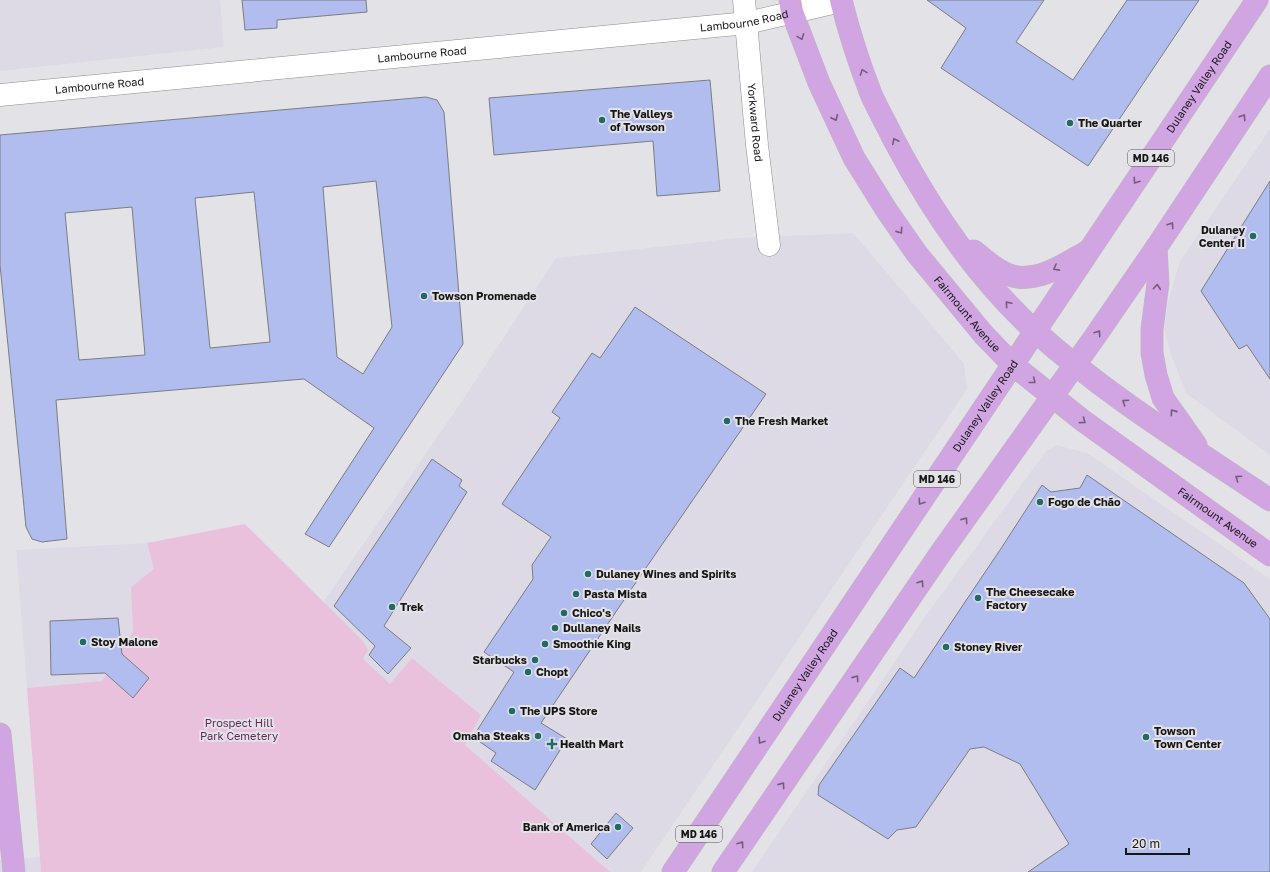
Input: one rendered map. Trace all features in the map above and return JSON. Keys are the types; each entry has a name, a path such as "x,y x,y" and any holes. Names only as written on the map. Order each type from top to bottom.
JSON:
{"main road":[{"path":"841,0 854,47 872,95 912,174 951,234 1004,299 1036,332 1104,388 1270,500"},
{"name":"Dulaney Valley Road","path":"673,872 1257,0"},
{"name":"Fairmount Avenue","path":"791,6 819,83 854,158 878,198 916,254 984,335 1013,365 1082,420 1270,554"},
{"path":"723,872 942,551 1156,248 1270,76"},
{"path":"951,234 1002,272 1019,276 1036,276 1049,272 1090,250"},
{"path":"1156,248 1158,283 1152,329 1152,353 1156,375 1163,398 1204,456"},
{"path":"0,734 1,770 14,872"}],"street":[{"name":"Yorkward Road","path":"744,0 757,145 769,245"},
{"name":"Lambourne Road","path":"0,95 747,23 791,6 841,0"}],"shaded area":[{"path":"0,0 220,0 224,47 0,71"},
{"path":"1270,129 1270,455 1187,394 1172,358 1164,329 1168,301 1180,261"},
{"path":"853,233 964,363 967,389 641,872 610,872 465,745 481,715 412,658 390,685 363,659 324,601 460,404 556,258 738,238"},
{"name":"Towson Town Center","path":"1056,445 1087,453 1270,579 1270,872 752,872 927,614 1046,451"},
{"path":"147,543 154,569 131,587 133,632 102,681 27,688 16,550"},
{"path":"40,857 41,872 0,872 0,860"}],"green space":[{"name":"Prospect Hill Park Cemetery","path":"245,524 362,640 368,650 363,659 390,684 412,658 481,715 465,745 610,872 41,872 27,688 102,681 133,632 131,587 154,569 147,543"}],"building":[{"path":"242,0 366,0 367,12 277,20 277,28 245,30"},
{"name":"The Quarter","path":"927,0 1044,0 1016,42 1073,80 1127,0 1199,0 1088,166 941,68 966,28"},
{"name":"The Valleys of Towson","path":"710,80 720,191 657,196 653,141 494,155 489,98"},
{"name":"Towson Promenade","path":"426,97 437,100 444,112 463,344 329,547 305,534 374,428 304,379 56,400 67,539 42,542 32,539 26,527 0,265 0,135","holes":["376,181 392,327 363,374 337,357 323,187","254,192 270,342 210,348 195,198","132,207 145,355 79,360 65,213"]},
{"name":"Dulaney Center II","path":"1270,181 1270,379 1247,345 1239,349 1201,291"},
{"path":"635,307 766,394 541,723 567,739 535,790 491,761 496,753 473,737 514,672 484,652 533,579 532,565 551,537 502,504 560,418 552,412 592,353 600,358"},
{"path":"432,459 462,480 459,486 467,492 384,626 411,648 388,674 369,655 375,646 334,606"},
{"name":"Towson Town Center","path":"1087,475 1244,583 1270,619 1270,872 1028,872 1069,844 1020,764 984,747 970,749 916,827 897,830 888,839 818,795 819,785 900,668 914,678 1042,485 1051,492 1080,488"},
{"name":"Stoy Malone","path":"118,618 122,654 149,678 133,698 105,673 51,675 50,621"},
{"name":"Bank of America","path":"616,813 633,828 607,859 591,844"}],"place":[{"name":"The Valleys of Towson","path":"602,120"},
{"name":"The Quarter","path":"1070,123"},
{"name":"Dulaney Center II","path":"1253,236"},
{"name":"Towson Promenade","path":"424,296"},
{"name":"The Fresh Market","path":"727,421"},
{"name":"Fogo de Chão","path":"1040,502"},
{"name":"Dulaney Wines and Spirits","path":"588,574"},
{"name":"Pasta Mista","path":"576,594"},
{"name":"The Cheesecake Factory","path":"978,598"},
{"name":"Trek","path":"392,607"},
{"name":"Chico's","path":"564,613"},
{"name":"Dullaney Nails","path":"555,628"},
{"name":"Stoy Malone","path":"83,642"},
{"name":"Smoothie King","path":"545,644"},
{"name":"Stoney River","path":"946,647"},
{"name":"Starbucks","path":"535,660"},
{"name":"Chopt","path":"528,672"},
{"name":"The UPS Store","path":"512,711"},
{"name":"Omaha Steaks","path":"538,736"},
{"name":"Towson Town Center","path":"1146,737"},
{"name":"Health Mart","path":"552,744"},
{"name":"Bank of America","path":"618,827"}]}
